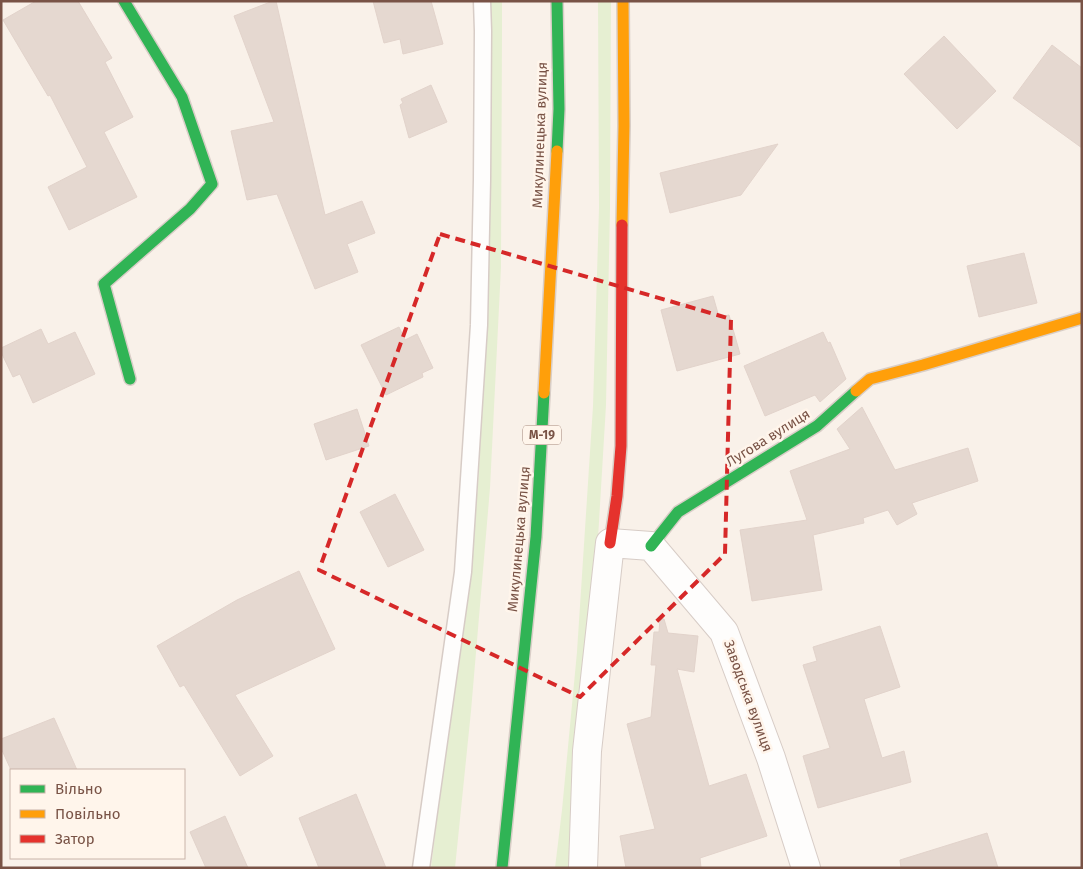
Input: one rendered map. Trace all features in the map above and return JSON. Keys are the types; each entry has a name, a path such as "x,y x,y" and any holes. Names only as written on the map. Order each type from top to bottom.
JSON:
{"main road":[{"path":"124,1 182,98 212,184 190,209 104,284 130,380"},
{"name":"Микулинецька вулиця","path":"502,868 536,537 559,109 557,1"},
{"path":"610,543 617,496 621,446 624,126 623,1"},
{"name":"Лугова вулиця","path":"652,546 678,512 817,426 870,379 1082,318"}],"street":[{"path":"583,868 587,751 610,543 652,546"},
{"name":"Заводська вулиця","path":"652,546 724,632 771,758 806,868"}],"lane":[{"path":"421,868 463,572 479,325 482,180 482,1"}],"highlighted area":[{"path":"440,234 731,319 725,554 580,697 319,570"}],"green space":[{"path":"490,1 502,1 502,31 501,267 490,488 471,711 455,868 431,868 478,486 489,266"},
{"path":"598,1 611,1 610,208 606,405 591,655 570,868 555,868 577,652 593,406 599,208"}],"building":[{"path":"36,1 78,1 112,58 105,62 133,117 104,132 137,197 69,230 48,187 87,167 50,95 48,96 3,20"},
{"path":"276,1 325,215 362,201 375,233 347,244 358,272 315,289 277,194 247,200 231,131 274,122 234,16"},
{"path":"373,1 431,1 443,44 403,54 400,39 384,43"},
{"path":"944,36 996,91 957,129 904,74"},
{"path":"1052,45 1082,68 1082,148 1013,98"},
{"path":"431,85 447,122 409,138 400,105 403,103 401,99"},
{"path":"778,144 741,195 670,213 660,173"},
{"path":"1024,253 1037,303 979,317 967,266"},
{"path":"713,296 719,317 729,315 740,354 677,371 661,310"},
{"path":"399,327 405,340 417,334 433,368 422,373 423,377 386,395 361,345"},
{"path":"41,329 48,344 75,332 95,374 33,403 20,374 13,377 1,352 1,348"},
{"path":"823,332 828,343 830,342 846,379 820,402 815,395 765,416 744,366"},
{"path":"862,407 895,470 968,448 978,481 912,503 917,514 897,525 888,510 863,518 864,523 813,535 822,590 752,601 740,530 807,520 790,471 850,449 837,429"},
{"path":"357,409 369,446 326,460 314,424"},
{"path":"395,494 424,550 388,567 360,512"},
{"path":"299,571 335,649 235,695 273,756 240,776 184,685 180,687 157,646 237,600"},
{"path":"660,619 664,619 668,633 698,636 694,672 677,669 709,786 746,774 767,836 700,858 701,868 626,868 620,836 655,829 627,724 651,717 656,665 651,665 654,632 659,632"},
{"path":"880,626 900,687 864,699 882,758 904,751 911,782 818,808 803,756 830,748 803,665 817,661 813,647"},
{"path":"54,718 77,769 11,769 1,748 1,739"},
{"path":"356,794 386,868 319,868 299,818"},
{"path":"225,816 248,868 206,868 190,832"},
{"path":"987,833 998,868 901,868 900,860"}],"traffic: fast":[{"path":"124,1 182,97 212,184 190,209 104,284 130,379"},
{"path":"557,1 559,109 557,151"},
{"path":"651,546 678,512 817,426 856,391"},
{"path":"502,868 536,537 544,393"}],"traffic: slow":[{"path":"622,225 624,126 623,1"},
{"path":"544,393 557,151"},
{"path":"856,391 870,379 1082,318"}],"traffic: jam":[{"path":"610,543 617,496 621,446 622,225"}]}
